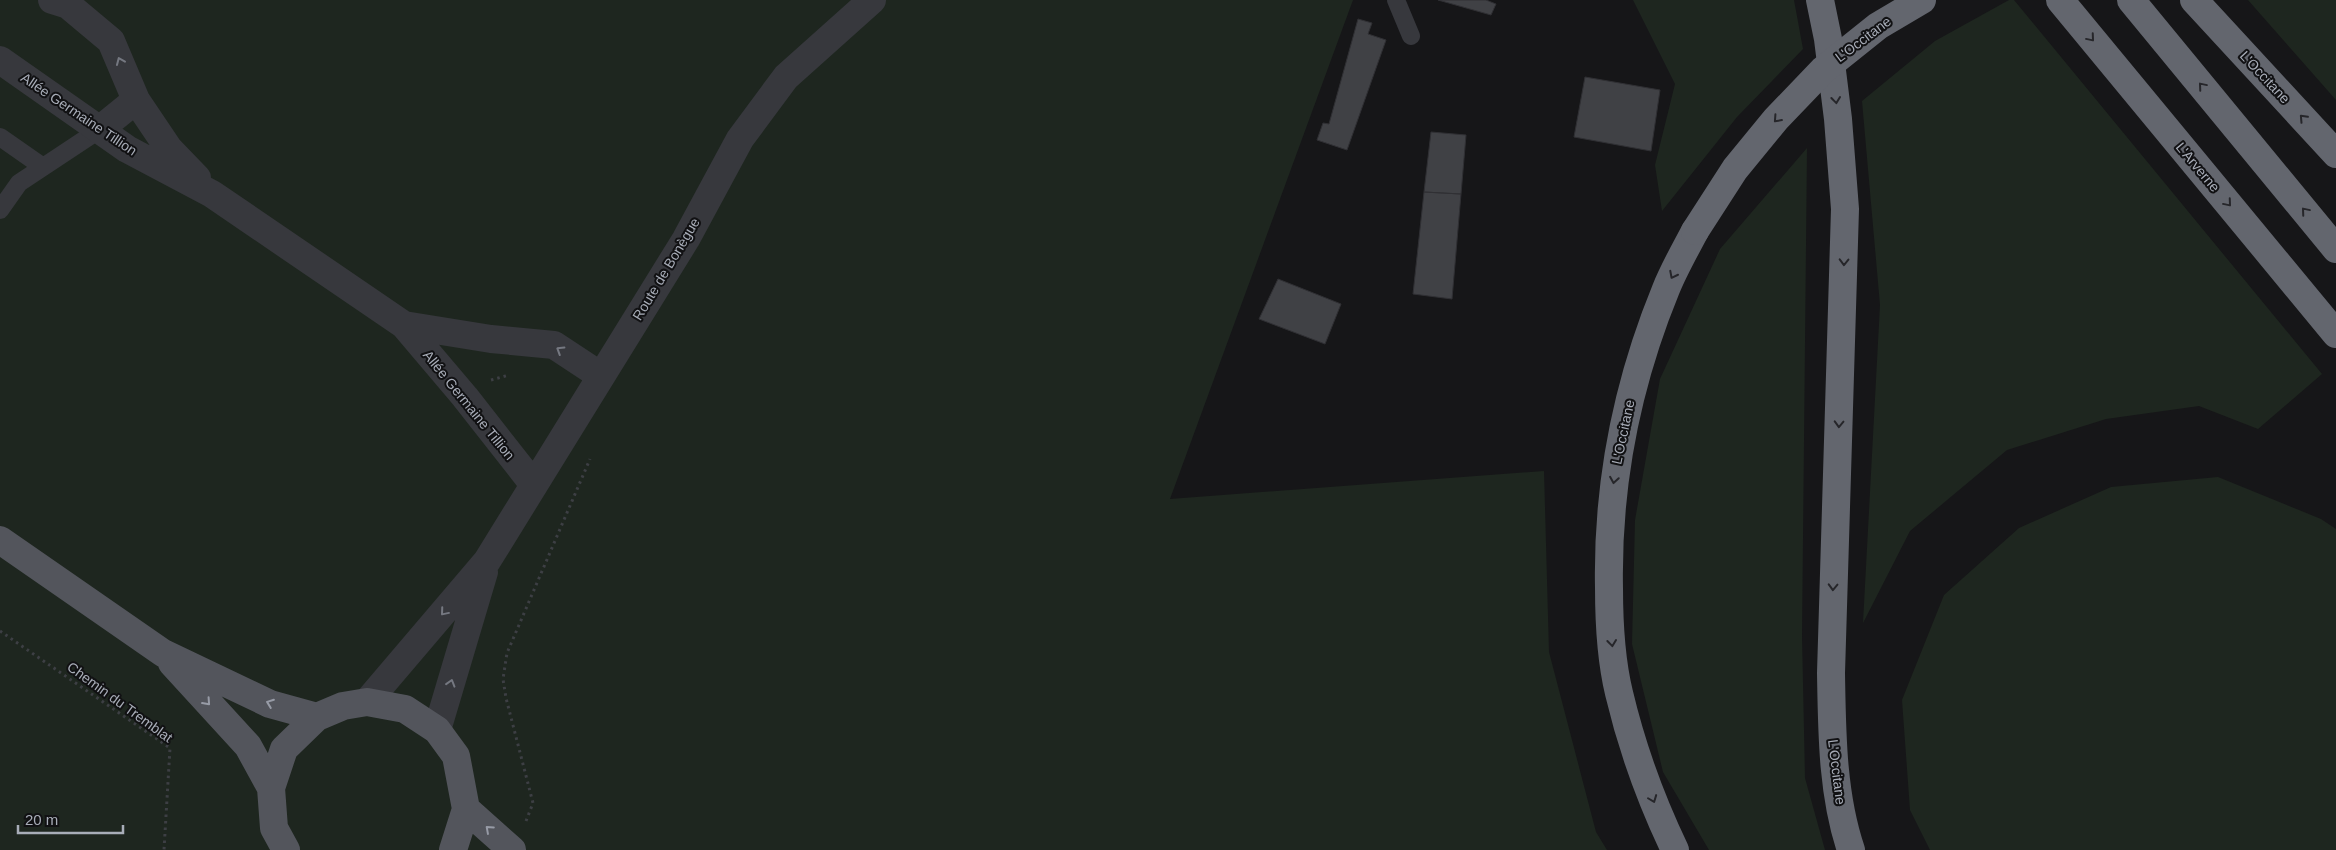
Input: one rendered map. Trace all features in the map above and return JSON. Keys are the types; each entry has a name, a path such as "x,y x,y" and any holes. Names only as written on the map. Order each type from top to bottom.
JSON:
{"highway":[{"name":"L'Occitane","path":"1820,0 1828,39 1838,119 1845,210 1831,673 1834,751 1839,795 1851,850"},
{"name":"L'Occitane","path":"1675,850 1636,757 1618,692 1609,621 1608,554 1613,485 1630,399 1642,354 1666,287 1695,231 1735,169 1776,119 1816,77 1878,26 1922,0"},
{"name":"L'Arverne","path":"2060,0 2336,334"},
{"path":"2131,0 2336,249"},
{"name":"L'Occitane","path":"2194,0 2336,154"}],"main road":[{"path":"0,540 163,653 270,704 317,717"},
{"path":"163,653 248,746 271,788"},
{"path":"286,850 274,828 271,788 284,749 317,717 343,706 367,702 405,709 437,730 456,756 466,808 453,850"},
{"path":"466,808 512,850"}],"street":[{"name":"Allée Germaine Tillion","path":"52,0 68,5 111,41 136,100 169,149 212,194"},
{"name":"Route de Bonègue","path":"487,561 686,239 740,139 786,77 872,0"},
{"name":"Allée Germaine Tillion","path":"0,60 127,149 212,194 404,325 465,397 534,485"},
{"path":"100,130 136,100"},
{"name":"Allée Germaine Tillion","path":"404,325 491,339 554,345 602,376"},
{"path":"367,702 487,561"},
{"path":"437,730 487,561"}],"lane":[{"path":"1396,0 1411,36"},
{"path":"0,210 19,183 100,130"},
{"path":"0,137 42,167"}],"path":[{"path":"488,381 514,374"},
{"path":"524,826 533,803 506,698 503,679 506,653 593,453"},
{"name":"Chemin du Tremblat","path":"0,631 170,748 164,850"}],"shaded area":[{"path":"0,0 1353,0 1170,499 1544,471 1549,652 1596,832 1607,850 0,850"},
{"path":"1633,0 1794,0 1803,49 1737,117 1662,211 1655,165 1675,84"},
{"path":"2009,0 2014,0 2322,374 2258,429 2199,406 2106,419 2007,450 1910,531 1863,623 1880,305 1862,101 1935,41"},
{"path":"2248,0 2336,0 2336,100"},
{"path":"1807,148 1802,636 1805,778 1825,850 1709,850 1663,772 1632,644 1635,520 1660,379 1720,249"},
{"path":"2218,477 2321,519 2336,529 2336,850 1930,850 1910,810 1902,700 1944,595 2019,528 2111,487"}],"building":[{"path":"1438,0 1486,0 1496,4 1491,15"},
{"path":"1358,19 1372,23 1368,34 1386,40 1347,150 1317,140 1323,123 1329,124"},
{"path":"1585,77 1660,90 1651,151 1574,137"},
{"path":"1431,132 1466,135 1461,194 1424,192"},
{"path":"1424,192 1461,194 1452,299 1413,294"},
{"path":"1278,279 1341,304 1325,344 1259,319"}]}
